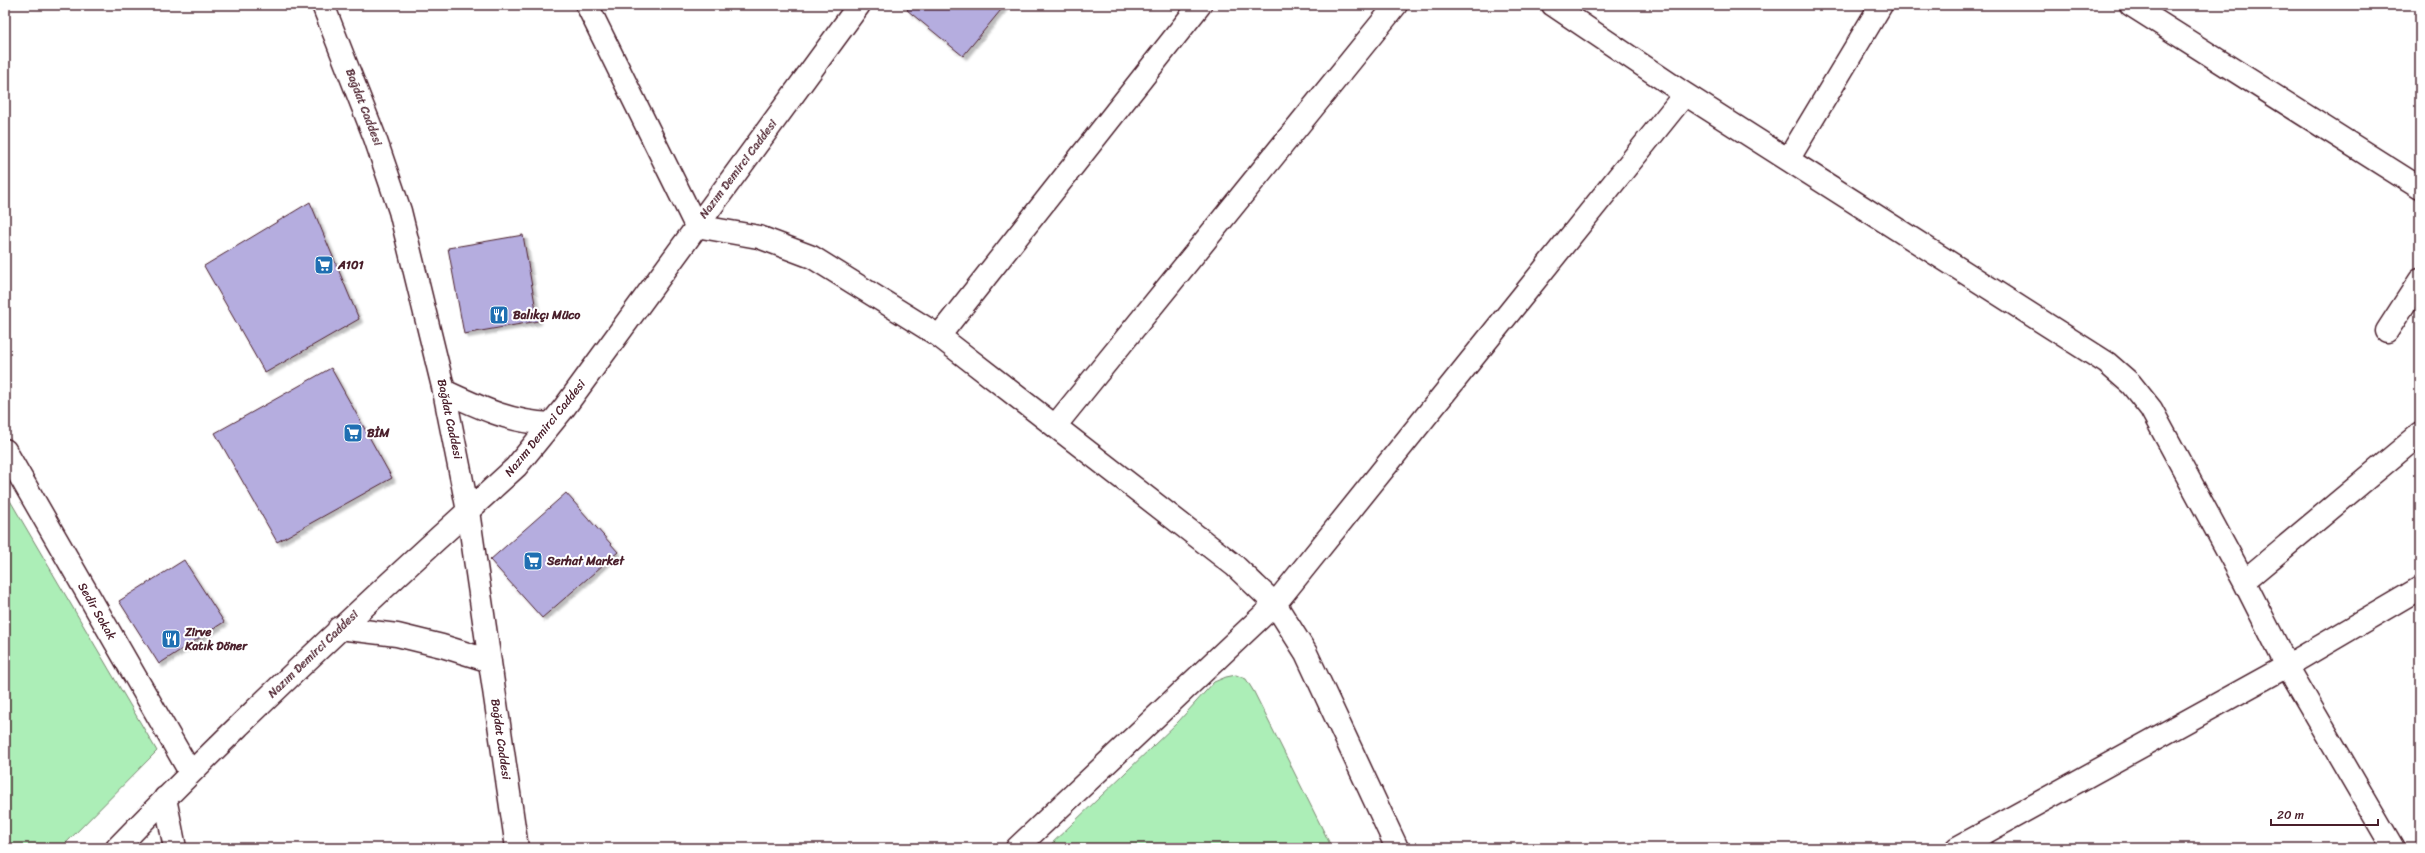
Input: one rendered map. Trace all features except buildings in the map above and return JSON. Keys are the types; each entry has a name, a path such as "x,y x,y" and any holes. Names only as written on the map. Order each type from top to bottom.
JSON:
{"street":[{"name":"Bağdat Caddesi","path":"324,5 376,138 400,211 444,391 468,511 517,848"},
{"path":"587,5 696,226 759,237 812,257 939,336 1235,566 1275,604 1306,652 1397,848"},
{"name":"Nazım Demirci Caddesi","path":"117,848 190,772 339,628 516,467 551,424 859,5"},
{"path":"939,336 1200,5"},
{"path":"1055,426 1396,5"},
{"path":"1553,5 1685,94 1789,158 2107,362 2131,384 2151,409 2244,581 2287,666 2393,848"},
{"path":"1789,158 1881,5"},
{"path":"2130,5 2420,188"},
{"path":"1017,848 1275,604 1685,94"},
{"path":"2387,331 2420,280"},
{"path":"444,391 493,414 525,423 551,424"},
{"path":"2244,581 2420,434"},
{"name":"Sedir Sokak","path":"5,450 190,772"},
{"path":"1957,848 2287,666 2420,588"},
{"path":"339,628 397,635 442,646 490,661"},
{"path":"165,798 175,848"}],"green space":[{"path":"5,492 157,751 61,848 5,848"},
{"path":"1236,675 1246,679 1254,692 1332,848 1047,848 1178,722 1214,682"}],"place":[{"name":"A101","path":"324,265"},
{"name":"Balıkçı Müco","path":"499,315"},
{"name":"BİM","path":"353,433"},
{"name":"Serhat Market","path":"533,561"},
{"name":"Zirve Katık Döner","path":"171,639"}]}
